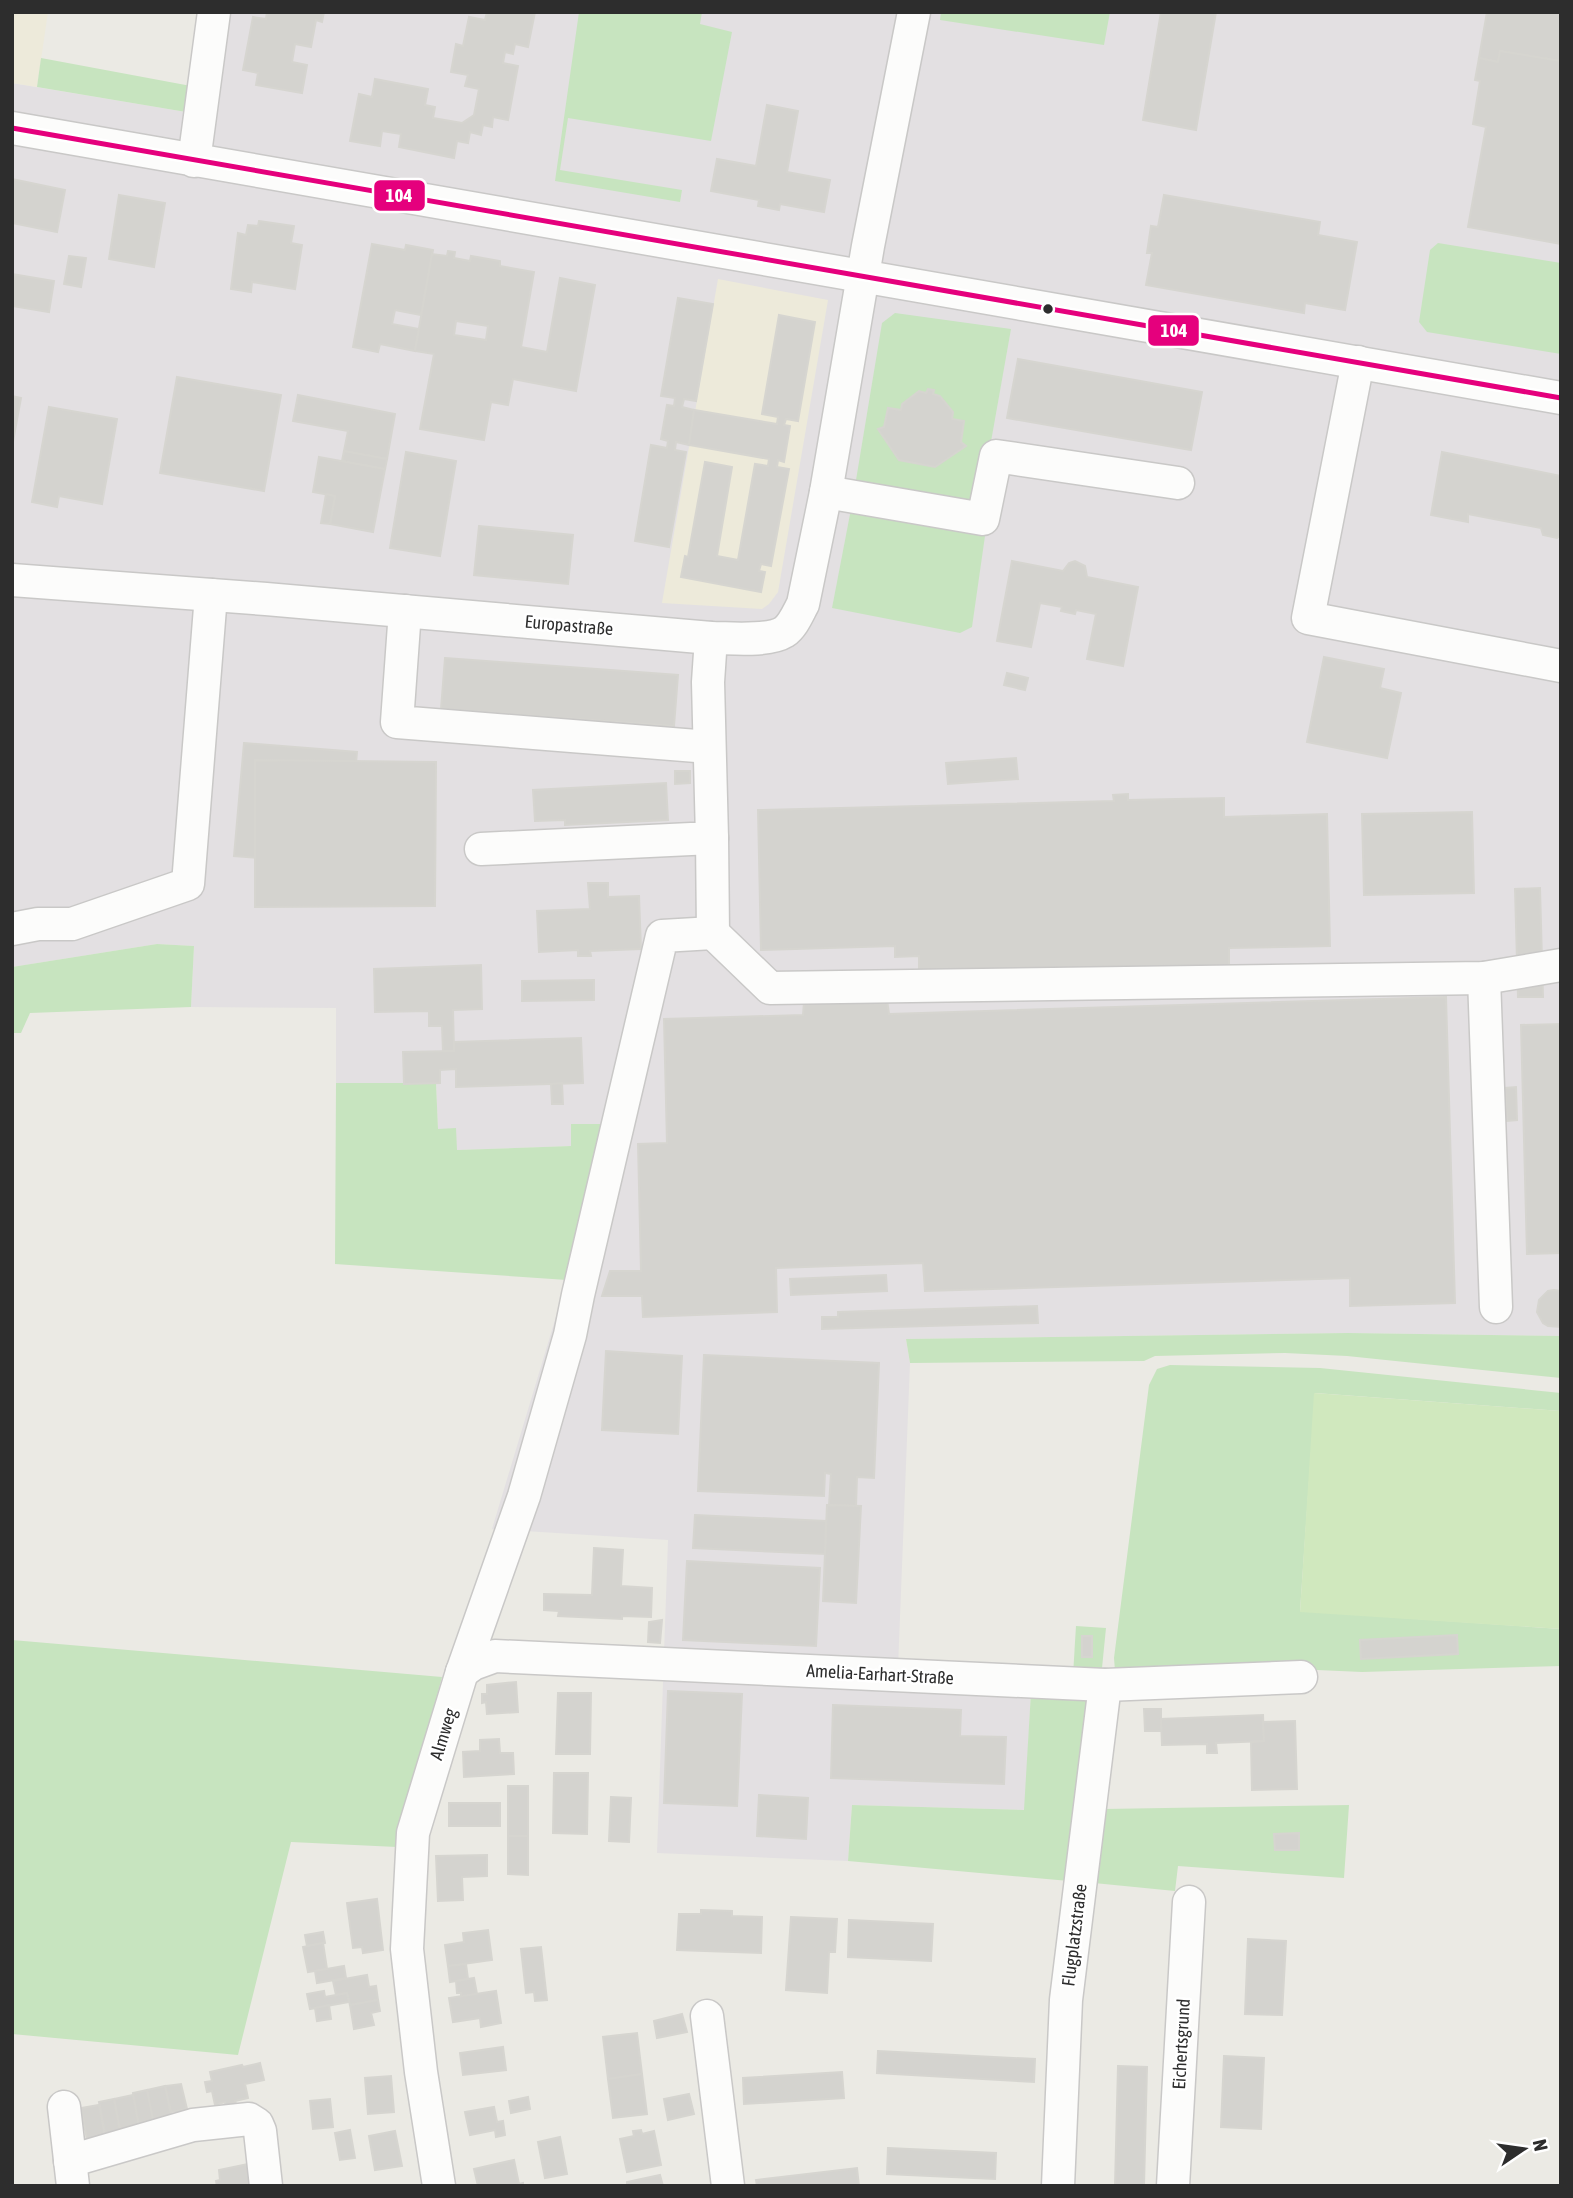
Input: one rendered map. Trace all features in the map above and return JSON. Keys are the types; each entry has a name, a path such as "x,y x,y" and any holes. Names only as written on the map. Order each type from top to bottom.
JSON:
{"street":[{"path":"194,161 214,12"},
{"name":"Europastraße","path":"12,580 711,638 772,637 785,632 803,604 914,12"},
{"path":"12,128 1561,398"},
{"path":"1358,362 1308,618 1561,666"},
{"path":"826,492 983,519 996,456 1178,483"},
{"path":"12,929 38,924 72,924 188,884 211,595"},
{"path":"405,611 397,722 709,747"},
{"path":"711,638 708,682 713,933 771,988 1484,978 1561,965"},
{"path":"481,849 712,838"},
{"name":"Almweg","path":"439,2186 421,2072 407,1949 413,1833 462,1672 524,1496 570,1335 662,936 713,933"},
{"path":"1484,978 1496,1307"},
{"name":"Amelia-Earhart-Straße","path":"462,1672 472,1664 495,1656 1105,1685 1301,1677"},
{"name":"Flugplatzstraße","path":"1058,2186 1066,2000 1105,1685"},
{"name":"Eichertsgrund","path":"1173,2186 1189,1902"},
{"path":"707,2017 728,2186"},
{"path":"64,2107 72,2173 193,2125 249,2119 257,2124 260,2131 266,2186"}],"shaded area":[{"path":"12,12 48,12 37,87 12,83"},
{"path":"223,12 1561,12 1561,1336 1348,1333 906,1339 910,1363 898,1668 1031,1692 1025,1810 852,1805 848,1861 657,1853 668,1540 492,1529 567,1280 571,1146 457,1150 438,1129 436,1083 336,1083 336,1008 191,1007 194,946 157,944 12,967 12,83 186,112"},
{"path":"718,279 828,300 778,592 762,609 662,603"}],"green space":[{"path":"579,12 702,12 700,24 732,32 711,141 568,118 560,170 682,190 680,202 555,181"},
{"path":"941,12 1110,12 1104,45 940,20"},
{"path":"41,58 191,86 186,112 37,87"},
{"path":"1438,243 1561,263 1561,354 1427,332 1419,322 1430,250"},
{"path":"895,313 1011,329 981,498 962,507 855,486 882,323"},
{"path":"851,509 985,536 972,627 960,633 832,608"},
{"path":"157,944 194,946 191,1007 30,1013 21,1033 12,1033 12,967"},
{"path":"336,1083 436,1083 438,1129 456,1128 457,1150 571,1146 571,1124 608,1124 567,1280 335,1264"},
{"path":"1348,1333 1561,1336 1561,1378 1347,1356 1285,1353 1155,1356 1144,1361 910,1363 906,1339"},
{"path":"1170,1365 1320,1368 1561,1393 1561,1411 1315,1393 1300,1611 1561,1629 1561,1666 1362,1672 1295,1669 1115,1671 1114,1658 1149,1385 1157,1369"},
{"path":"1314,1393 1561,1411 1561,1629 1300,1612"},
{"path":"1076,1626 1106,1628 1102,1668 1094,1674 1073,1675"},
{"path":"12,1640 442,1677 397,1847 291,1842 238,2055 12,2034"},
{"path":"1031,1692 1096,1695 1069,1881 848,1861 852,1805 1024,1810"},
{"path":"1349,1805 1344,1878 1178,1866 1175,1891 1094,1883 1104,1809"}],"building":[{"path":"267,12 324,12 322,22 316,20 311,47 295,44 292,62 307,65 302,93 256,85 258,73 243,70 253,17 266,19"},
{"path":"487,12 535,12 528,47 515,44 513,54 505,52 503,63 518,66 508,120 493,117 492,127 483,125 481,135 470,132 468,143 457,141 454,158 399,147 401,134 382,131 380,146 350,141 359,94 372,97 375,79 428,89 425,105 435,107 433,118 462,123 474,115 479,89 465,86 468,75 451,72 456,44 463,46 469,17 485,20"},
{"path":"1161,12 1216,12 1196,130 1143,120"},
{"path":"1487,12 1561,12 1561,61 1500,51 1498,62 1479,58"},
{"path":"1500,51 1561,61 1561,244 1468,227 1486,127 1473,124 1480,81 1475,80 1479,58 1498,62"},
{"path":"767,105 798,111 787,172 830,180 824,212 780,204 779,210 758,206 759,200 711,191 717,159 756,166"},
{"path":"12,179 65,190 57,232 12,223"},
{"path":"119,195 165,203 154,267 109,259"},
{"path":"1164,195 1320,222 1318,235 1357,242 1345,310 1305,303 1304,313 1146,285 1152,253 1147,253 1151,226 1158,227"},
{"path":"259,221 294,226 291,243 302,245 295,289 252,282 251,292 231,289 238,233 246,235 248,225 258,226"},
{"path":"372,244 405,250 406,245 433,250 421,315 395,310 392,324 419,329 415,351 380,344 378,352 353,347"},
{"path":"448,251 455,252 454,258 470,261 471,256 500,261 500,266 534,272 521,347 547,352 560,278 595,285 576,391 513,379 508,405 491,402 484,440 420,429 434,354 415,351 432,254 447,256","holes":["456,321 488,326 486,340 454,335"]},
{"path":"69,256 86,258 81,287 64,284"},
{"path":"12,274 54,281 49,312 12,306"},
{"path":"678,298 713,304 696,401 684,399 682,407 694,410 689,445 676,442 675,450 686,452 669,547 635,541 651,445 667,448 668,441 661,439 667,405 674,406 675,398 661,396"},
{"path":"779,315 815,322 798,421 786,419 784,425 790,426 784,462 778,460 777,467 789,469 771,566 761,564 759,571 765,572 761,592 681,577 685,556 688,557 705,462 732,467 717,556 738,560 755,464 768,466 769,459 689,445 694,410 777,424 778,417 762,414"},
{"path":"1018,359 1202,392 1191,450 1007,418"},
{"path":"177,377 281,395 264,491 160,473"},
{"path":"928,389 934,390 933,394 940,396 953,412 952,419 964,421 961,442 966,446 935,467 899,460 878,429 884,427 888,408 901,410 902,404 919,391 926,393"},
{"path":"298,395 395,414 387,459 344,451 348,431 293,421"},
{"path":"12,396 21,398 12,447"},
{"path":"49,407 117,419 102,504 59,496 57,507 32,502"},
{"path":"344,451 387,459 385,469 342,461"},
{"path":"406,452 456,461 440,556 390,548"},
{"path":"1442,452 1561,476 1561,535 1557,538 1543,535 1541,528 1468,514 1468,522 1431,515"},
{"path":"319,457 385,469 373,532 330,524 335,496 313,492"},
{"path":"326,494 335,496 330,524 321,523"},
{"path":"479,526 573,535 568,584 474,575"},
{"path":"1012,561 1063,571 1069,563 1075,561 1085,566 1087,577 1138,587 1123,666 1087,659 1096,614 1076,610 1075,614 1061,611 1062,607 1040,603 1031,647 997,641"},
{"path":"1324,657 1384,669 1380,688 1401,693 1387,758 1307,742"},
{"path":"445,658 678,675 674,726 441,709"},
{"path":"1007,673 1028,678 1025,690 1004,685"},
{"path":"244,743 357,752 347,865 234,856"},
{"path":"1016,758 1018,779 948,784 946,763"},
{"path":"255,760 436,762 435,906 255,907"},
{"path":"675,771 690,771 690,783 675,784"},
{"path":"666,783 668,820 565,825 565,820 535,821 533,790"},
{"path":"1128,794 1128,800 1224,798 1224,817 1327,814 1330,946 1229,948 1229,968 919,976 919,956 895,957 895,946 761,950 758,810 1114,801 1113,795"},
{"path":"1472,812 1474,893 1364,895 1362,814"},
{"path":"588,883 608,883 608,897 639,896 641,949 590,951 591,956 578,956 578,950 539,952 537,911 590,909"},
{"path":"1540,888 1543,997 1518,997 1515,889"},
{"path":"481,965 482,1009 453,1010 454,1051 443,1051 442,1026 429,1026 429,1011 375,1012 374,969"},
{"path":"594,980 594,1000 522,1001 522,981"},
{"path":"1446,997 1455,1303 1350,1306 1350,1278 925,1291 923,1263 776,1268 777,1312 643,1317 642,1296 602,1296 610,1271 641,1271 638,1144 667,1143 664,1019 803,1015 804,1002 887,1000 889,1014"},
{"path":"1561,1024 1561,1253 1527,1254 1521,1025"},
{"path":"581,1038 583,1083 456,1087 456,1069 440,1070 440,1083 404,1084 403,1052 454,1051 454,1042"},
{"path":"562,1083 563,1104 552,1104 551,1084"},
{"path":"1516,1087 1517,1120 1507,1121 1505,1088"},
{"path":"886,1275 887,1291 791,1295 790,1279"},
{"path":"1548,1291 1561,1291 1561,1327 1543,1323 1537,1312 1539,1300"},
{"path":"1037,1306 1038,1323 822,1329 822,1317 838,1317 838,1312"},
{"path":"606,1351 682,1356 678,1434 602,1430"},
{"path":"704,1355 879,1363 874,1478 857,1477 856,1506 829,1505 831,1474 825,1473 824,1496 698,1491"},
{"path":"827,1505 861,1506 856,1603 823,1601"},
{"path":"695,1515 826,1521 825,1554 693,1548"},
{"path":"594,1548 623,1550 621,1586 652,1588 651,1617 622,1616 622,1619 558,1616 559,1611 544,1610 544,1594 592,1595"},
{"path":"687,1561 820,1568 816,1646 683,1640"},
{"path":"662,1620 660,1643 648,1642 649,1622"},
{"path":"1457,1635 1458,1654 1361,1659 1360,1640"},
{"path":"1082,1636 1092,1636 1092,1657 1082,1657"},
{"path":"516,1682 518,1712 487,1714 486,1702 482,1703 482,1694 487,1694 487,1685"},
{"path":"668,1691 742,1694 737,1806 664,1803"},
{"path":"558,1693 591,1693 590,1754 556,1754"},
{"path":"833,1705 961,1710 960,1736 1006,1737 1004,1784 831,1778"},
{"path":"1144,1709 1161,1709 1161,1731 1145,1731"},
{"path":"1263,1715 1264,1741 1216,1743 1217,1753 1207,1753 1207,1744 1162,1745 1161,1719"},
{"path":"1295,1721 1297,1789 1252,1790 1251,1742 1264,1741 1263,1722"},
{"path":"499,1739 500,1753 513,1753 514,1774 464,1777 463,1752 480,1751 480,1740"},
{"path":"554,1773 588,1773 587,1834 553,1833"},
{"path":"508,1786 528,1786 528,1836 508,1836"},
{"path":"759,1795 808,1798 806,1839 757,1836"},
{"path":"611,1797 631,1798 629,1842 609,1841"},
{"path":"449,1803 500,1803 500,1826 449,1826"},
{"path":"1299,1833 1299,1850 1275,1850 1274,1834"},
{"path":"508,1836 528,1836 528,1875 508,1874"},
{"path":"487,1855 487,1876 462,1877 463,1900 438,1901 436,1856"},
{"path":"377,1899 383,1950 363,1953 362,1947 353,1948 347,1903"},
{"path":"701,1910 732,1911 732,1916 762,1917 761,1953 677,1950 679,1914 701,1914"},
{"path":"791,1917 837,1919 835,1952 829,1952 827,1993 786,1990"},
{"path":"849,1920 933,1924 931,1961 848,1957"},
{"path":"488,1930 492,1960 448,1966 445,1945 464,1942 463,1933"},
{"path":"323,1932 325,1943 307,1946 305,1935"},
{"path":"1248,1939 1286,1941 1282,2015 1245,2014"},
{"path":"323,1943 327,1969 308,1972 303,1947"},
{"path":"541,1947 547,2000 535,2001 534,1992 526,1993 521,1949"},
{"path":"466,1964 468,1979 450,1982 448,1966"},
{"path":"344,1966 346,1978 317,1983 315,1971"},
{"path":"367,1975 369,1987 376,1986 378,2000 350,2005 347,1993 336,1995 333,1981"},
{"path":"474,1978 477,1994 461,1997 461,1993 457,1993 456,1981"},
{"path":"324,1991 325,1997 347,1993 349,2002 310,2009 307,1994"},
{"path":"496,1991 501,2023 481,2027 480,2018 453,2022 449,1998"},
{"path":"378,2000 380,2011 371,2013 374,2025 354,2029 350,2005"},
{"path":"329,2005 331,2019 317,2021 315,2008"},
{"path":"682,2014 687,2032 657,2038 654,2021"},
{"path":"637,2033 642,2074 608,2079 603,2037"},
{"path":"503,2047 506,2070 463,2075 460,2053"},
{"path":"878,2051 1035,2059 1034,2082 877,2073"},
{"path":"1224,2056 1264,2058 1261,2129 1221,2127"},
{"path":"260,2063 264,2080 245,2084 248,2098 235,2101 237,2106 226,2109 225,2102 215,2105 212,2091 207,2092 205,2082 212,2081 210,2072"},
{"path":"1118,2066 1147,2067 1144,2186 1115,2186"},
{"path":"842,2072 844,2098 744,2104 743,2078"},
{"path":"642,2074 647,2114 613,2118 608,2079"},
{"path":"391,2076 394,2112 368,2114 365,2078"},
{"path":"181,2084 187,2109 171,2112 165,2086"},
{"path":"165,2086 172,2121 153,2125 147,2090"},
{"path":"147,2090 153,2120 138,2123 133,2093"},
{"path":"689,2094 694,2114 668,2120 664,2099"},
{"path":"133,2095 140,2131 121,2134 114,2099"},
{"path":"528,2097 530,2109 511,2113 509,2101"},
{"path":"114,2099 120,2131 105,2134 99,2102"},
{"path":"330,2099 333,2127 313,2129 310,2101"},
{"path":"99,2105 106,2141 88,2145 81,2108"},
{"path":"494,2107 497,2122 503,2121 505,2135 496,2137 495,2130 470,2135 465,2112"},
{"path":"350,2130 355,2158 340,2160 335,2133"},
{"path":"641,2130 642,2134 654,2131 661,2165 627,2172 620,2139 634,2136 633,2131"},
{"path":"395,2131 402,2166 375,2170 369,2136"},
{"path":"560,2137 567,2174 545,2178 538,2142"},
{"path":"888,2148 996,2153 995,2179 887,2174"},
{"path":"514,2160 519,2184 523,2183 523,2186 478,2186 474,2169"},
{"path":"253,2163 259,2186 217,2186 216,2181 220,2180 219,2170"},
{"path":"857,2168 859,2186 757,2186 756,2180"},
{"path":"660,2175 663,2186 627,2186 627,2182"}],"transit line":[{"name":"104","path":"12,128 1561,398"}]}
